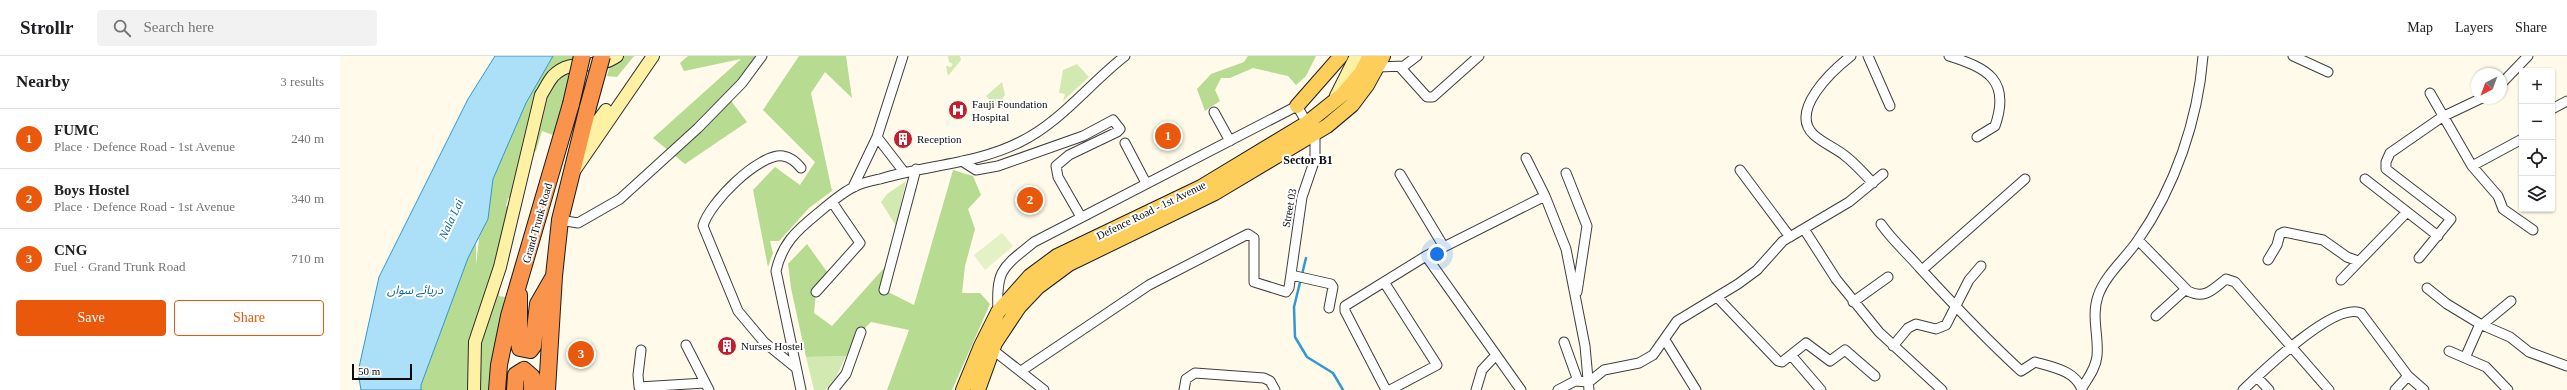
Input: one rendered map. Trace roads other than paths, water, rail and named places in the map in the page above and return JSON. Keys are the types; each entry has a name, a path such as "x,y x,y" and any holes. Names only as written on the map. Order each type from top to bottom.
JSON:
{"highway":[{"name":"Grand Trunk Road","path":"497,390 502,341 571,104 582,56"},
{"name":"Grand Trunk Road","path":"547,390 554,276 560,220 602,56"},
{"path":"517,288 521,302 520,348 530,350 533,346 538,304 554,276"},
{"path":"515,390 516,375 524,370 532,377 532,390"}],"main road":[{"path":"474,390 475,342 500,267 541,95 553,77 570,64 604,64 617,56"},
{"path":"577,149 645,56"},
{"path":"570,178 653,56"},
{"path":"1297,106 1341,56"},
{"path":"1332,104 1356,56"},
{"path":"978,390 993,350 1019,307 1038,287 1069,264 1215,193 1311,129 1352,104 1377,60"},
{"name":"Defence Road - 1st Avenue","path":"963,390 981,346 998,312 1030,276 1057,256 1201,187 1311,129 1332,104 1377,60"}],"street":[{"path":"560,220 578,223 620,199 698,128 742,83 762,56"},
{"path":"853,187 877,137 903,56"},
{"path":"801,390 776,271 780,251 803,225 853,187 916,169 962,161 999,151 1039,132 1125,56"},
{"path":"1400,67 1407,65 1417,56"},
{"path":"1377,60 1400,67 1427,97 1433,98 1479,56"},
{"path":"1851,56 1832,72 1809,103 1806,118 1813,134 1845,156 1873,183"},
{"path":"1868,56 1890,106"},
{"path":"1949,56 1971,63 1989,73 2001,98 1995,126 1977,137"},
{"path":"2082,389 2094,367 2097,356 2094,334 2098,296 2138,240 2165,196 2178,164 2199,89 2203,56"},
{"path":"2293,56 2328,72"},
{"path":"2507,78 2528,56"},
{"path":"2430,93 2442,117 2472,166 2498,196 2503,209 2534,230"},
{"path":"2555,107 2567,101"},
{"path":"2420,258 2451,219 2385,166 2390,153 2442,117 2471,103"},
{"path":"998,312 996,290 1001,272 1008,263 1034,242 1297,106 1311,129"},
{"path":"1214,112 1230,140"},
{"path":"962,161 976,170 998,166 1083,136 1114,120 1120,129 1117,132 1070,156 1056,166 1058,176 1081,217"},
{"name":"Street 03","path":"1021,372 1149,285 1248,234 1254,238 1254,282 1284,292 1289,288 1298,276 1302,197 1315,159 1311,129"},
{"path":"877,137 904,172"},
{"path":"2472,166 2520,140"},
{"path":"1125,143 1146,183"},
{"path":"796,368 764,342 738,311 703,226 705,216 721,195 767,158 784,156 802,168"},
{"path":"1526,158 1545,196 1566,249 1589,386"},
{"path":"884,290 916,169"},
{"path":"1740,170 1790,237"},
{"path":"1566,173 1586,226 1576,304"},
{"path":"1400,174 1444,247"},
{"path":"1589,386 1604,370 1639,363 1653,355 1677,321 1692,310 1718,297 1757,270 1783,241 1849,202 1884,174"},
{"path":"1922,270 2025,179"},
{"path":"2364,179 2438,236"},
{"path":"1386,390 1345,311 1345,306 1426,256 1545,196"},
{"path":"816,292 860,243 832,202"},
{"path":"2341,280 2358,260 2407,212"},
{"path":"1881,224 1890,238 1922,270 1955,307 2021,371 2035,362 2056,368 2075,377 2082,389"},
{"path":"1804,229 1836,279 1853,302 1893,346 1942,390"},
{"path":"2268,260 2277,245 2280,234 2284,232 2323,240 2347,257 2358,260"},
{"path":"2138,240 2186,289 2196,295 2205,295 2226,279 2231,279 2329,390"},
{"path":"1426,256 1521,390"},
{"path":"1893,346 1908,328 1916,324 1936,329 1946,325 1970,280 1981,266"},
{"path":"1298,276 1322,281 1333,286 1329,308"},
{"path":"1853,302 1888,277"},
{"path":"1384,282 1437,365 1390,390"},
{"path":"2427,288 2447,304 2481,325 2510,337 2529,352 2567,366"},
{"path":"2156,316 2186,289"},
{"path":"1718,297 1778,361 1782,362 1806,344 1830,361 1845,350 1875,376"},
{"path":"2465,358 2481,325 2511,301"},
{"path":"2243,390 2290,346 2336,316 2357,311 2361,313 2408,376 2424,390"},
{"path":"833,390 846,374 861,332"},
{"path":"1665,340 1696,390"},
{"path":"1564,342 1578,381 1589,386"},
{"path":"641,350 638,375 639,387 707,386 686,345"},
{"path":"993,350 1044,390"},
{"path":"2449,351 2490,370 2508,390"},
{"path":"1476,390 1482,370 1496,355"},
{"path":"1791,355 1821,390"},
{"path":"1184,390 1186,379 1195,373 1264,378 1270,381 1275,390"},
{"path":"2396,390 2408,376"},
{"path":"2257,377 2269,390"},
{"path":"1558,390 1578,381"}],"water":[{"name":"دریائے سواں","path":"495,56 553,56 526,103 493,179 488,219 468,258 421,385 421,390 361,390 358,372 379,277 468,99"}],"waterway":[{"path":"1306,258 1294,307 1295,337 1307,357 1333,373 1343,390"}],"place":[{"name":"Fauji Foundation Hospital","path":"958,110"},
{"name":"FUMC","path":"1168,136"},
{"name":"Reception","path":"903,139"},
{"name":"Boys Hostel","path":"1030,200"},
{"name":"Nurses Hostel","path":"727,346"},
{"name":"CNG","path":"581,354"}],"district":[{"name":"Sector B1","path":"1308,160"}],"water label":[{"name":"Nala Lai","path":"451,219"}]}
